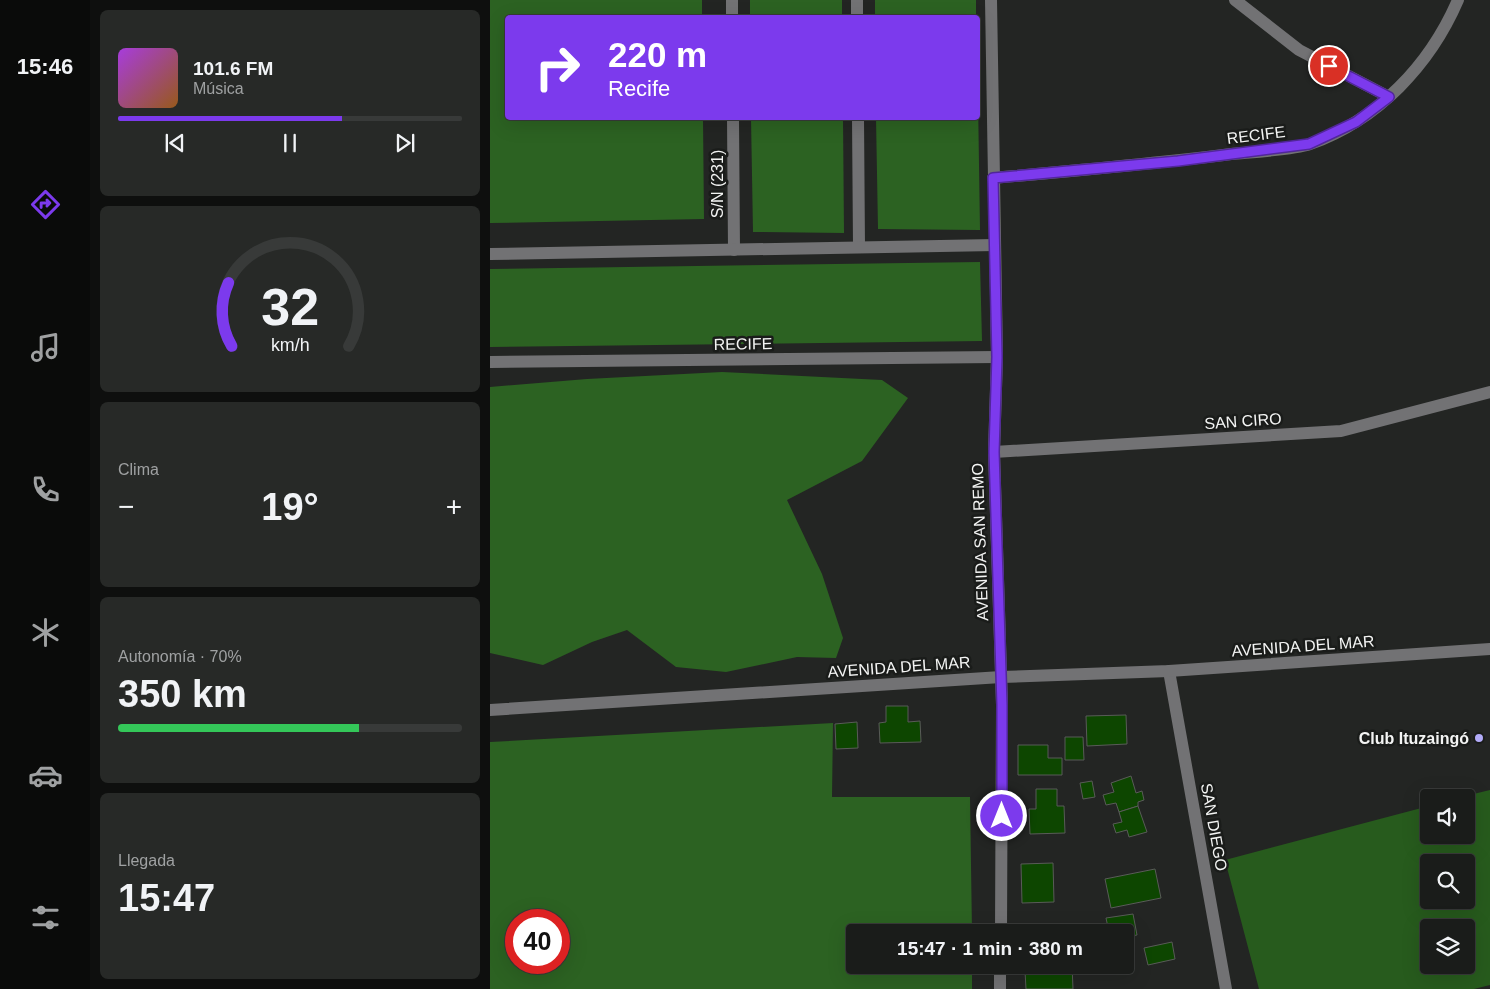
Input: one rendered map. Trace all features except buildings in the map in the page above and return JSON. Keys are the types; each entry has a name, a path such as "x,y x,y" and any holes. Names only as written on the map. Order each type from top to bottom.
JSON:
{"street":[{"path":"732,0 732,15"},
{"path":"857,0 857,15"},
{"name":"AVENIDA SAN REMO","path":"991,0 997,357 994,452 1001,677 1001,924"},
{"path":"1235,0 1299,50 1389,97"},
{"name":"RECIFE","path":"993,178 1178,161 1309,144 1356,122 1389,97 1420,67 1452,15 1458,0"},
{"name":"S/N (231)","path":"733,120 734,250"},
{"path":"858,120 859,247"},
{"path":"490,254 995,245"},
{"name":"RECIFE","path":"490,362 997,357"},
{"name":"SAN CIRO","path":"994,452 1341,431 1490,392"},
{"name":"AVENIDA DEL MAR","path":"490,710 1001,677 1169,671 1490,649"},
{"name":"SAN DIEGO","path":"1169,671 1226,989"},
{"path":"1000,974 1000,989"}],"green space":[{"path":"490,0 702,0 702,15 505,15 505,120 703,120 704,219 490,223"},
{"path":"750,0 842,0 842,15 750,15"},
{"path":"875,0 976,0 976,15 875,15"},
{"path":"751,120 843,120 844,233 753,232"},
{"path":"876,120 978,120 980,230 878,229"},
{"path":"980,262 982,341 490,347 490,269"},
{"path":"722,372 882,380 908,398 862,461 787,500 822,574 843,638 836,658 797,657 726,672 676,667 627,630 592,642 543,665 490,653 490,387 587,379"},
{"path":"833,723 832,797 970,797 972,924 846,924 846,974 972,974 972,989 490,989 490,742"},
{"path":"1490,790 1490,985 1474,989 1259,989 1225,860 1420,808 1420,844 1475,844 1475,794"}],"place":[{"name":"Club Ituzaingó","path":"1479,738"}],"route":[{"path":"1002,816 1002,705 994,452 997,357 993,178 1178,161 1309,144 1356,122 1389,97 1329,66"}]}
